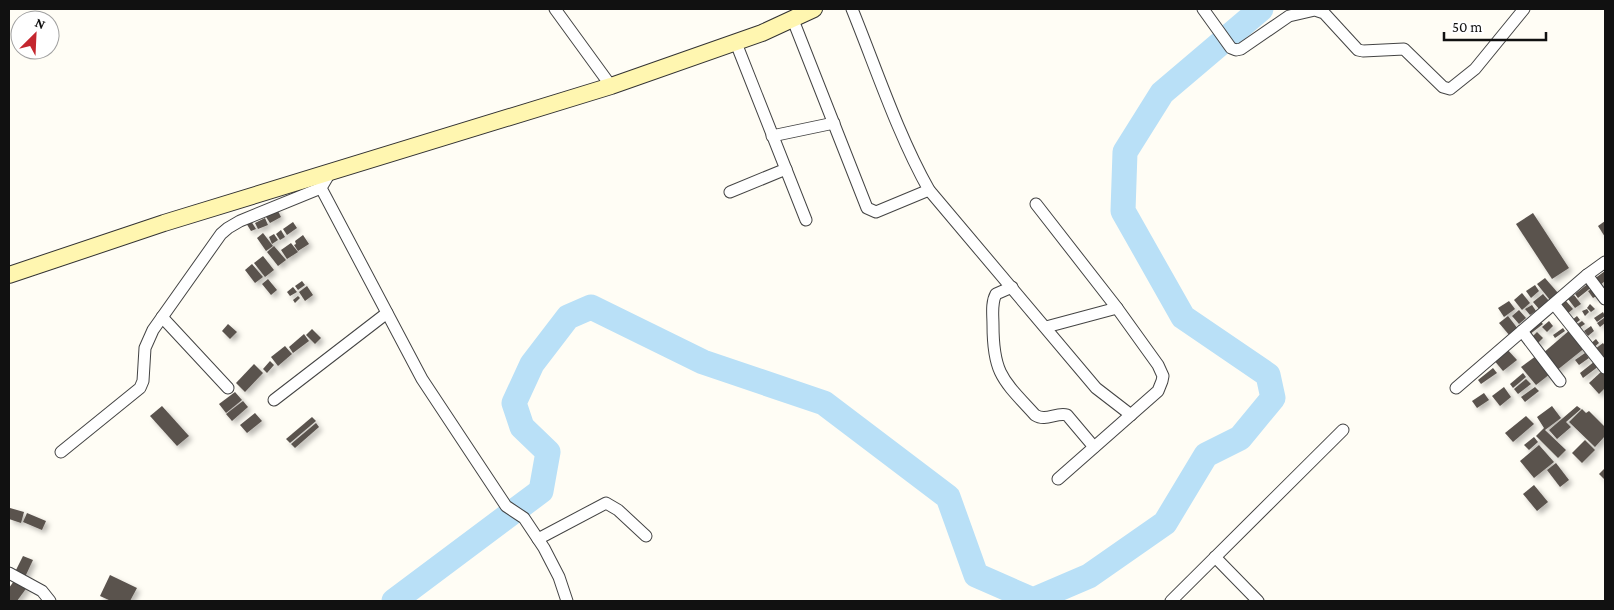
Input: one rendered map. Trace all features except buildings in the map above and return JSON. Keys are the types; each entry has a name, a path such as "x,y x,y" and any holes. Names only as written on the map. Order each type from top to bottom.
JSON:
{"street":[{"path":"555,9 611,86"},
{"path":"9,275 164,223 611,86 736,43 793,20 814,9"},
{"path":"852,9 906,143 930,190 1096,388 1131,414"},
{"path":"1203,9 1229,44 1238,50 1289,16 1315,10 1324,13 1356,48 1364,51 1404,49 1443,87 1450,89 1475,69 1524,9"},
{"path":"793,20 869,210 876,212 930,190"},
{"path":"736,43 806,220"},
{"path":"772,136 834,123"},
{"path":"730,192 786,169"},
{"path":"61,452 140,388 143,381 145,348 153,330 212,245 228,228 240,221 321,188 331,171"},
{"path":"321,188 422,379 506,506 524,518 553,561 566,601"},
{"path":"1036,204 1117,308 1158,365 1163,376 1158,391 1058,479"},
{"path":"1456,388 1587,275 1605,262"},
{"path":"1587,275 1605,299"},
{"path":"1012,287 996,294 993,303 993,347 1002,376 1035,415 1043,418 1061,414 1067,416 1094,447"},
{"path":"1554,304 1605,368"},
{"path":"1046,327 1117,308"},
{"path":"274,400 387,313"},
{"path":"162,317 228,388"},
{"path":"1522,331 1560,382"},
{"path":"1176,600 1215,557 1343,430"},
{"path":"538,539 606,503 618,510 646,536"},
{"path":"1215,557 1258,601"},
{"path":"9,573 42,591 48,601"}],"waterway":[{"path":"394,601 541,491 548,452 522,427 514,403 532,364 568,317 591,307 703,362 824,403 948,497 976,575 1033,600 1089,576 1165,523 1206,455 1240,438 1273,398 1268,375 1183,317 1123,211 1125,152 1162,93 1261,9"}]}
